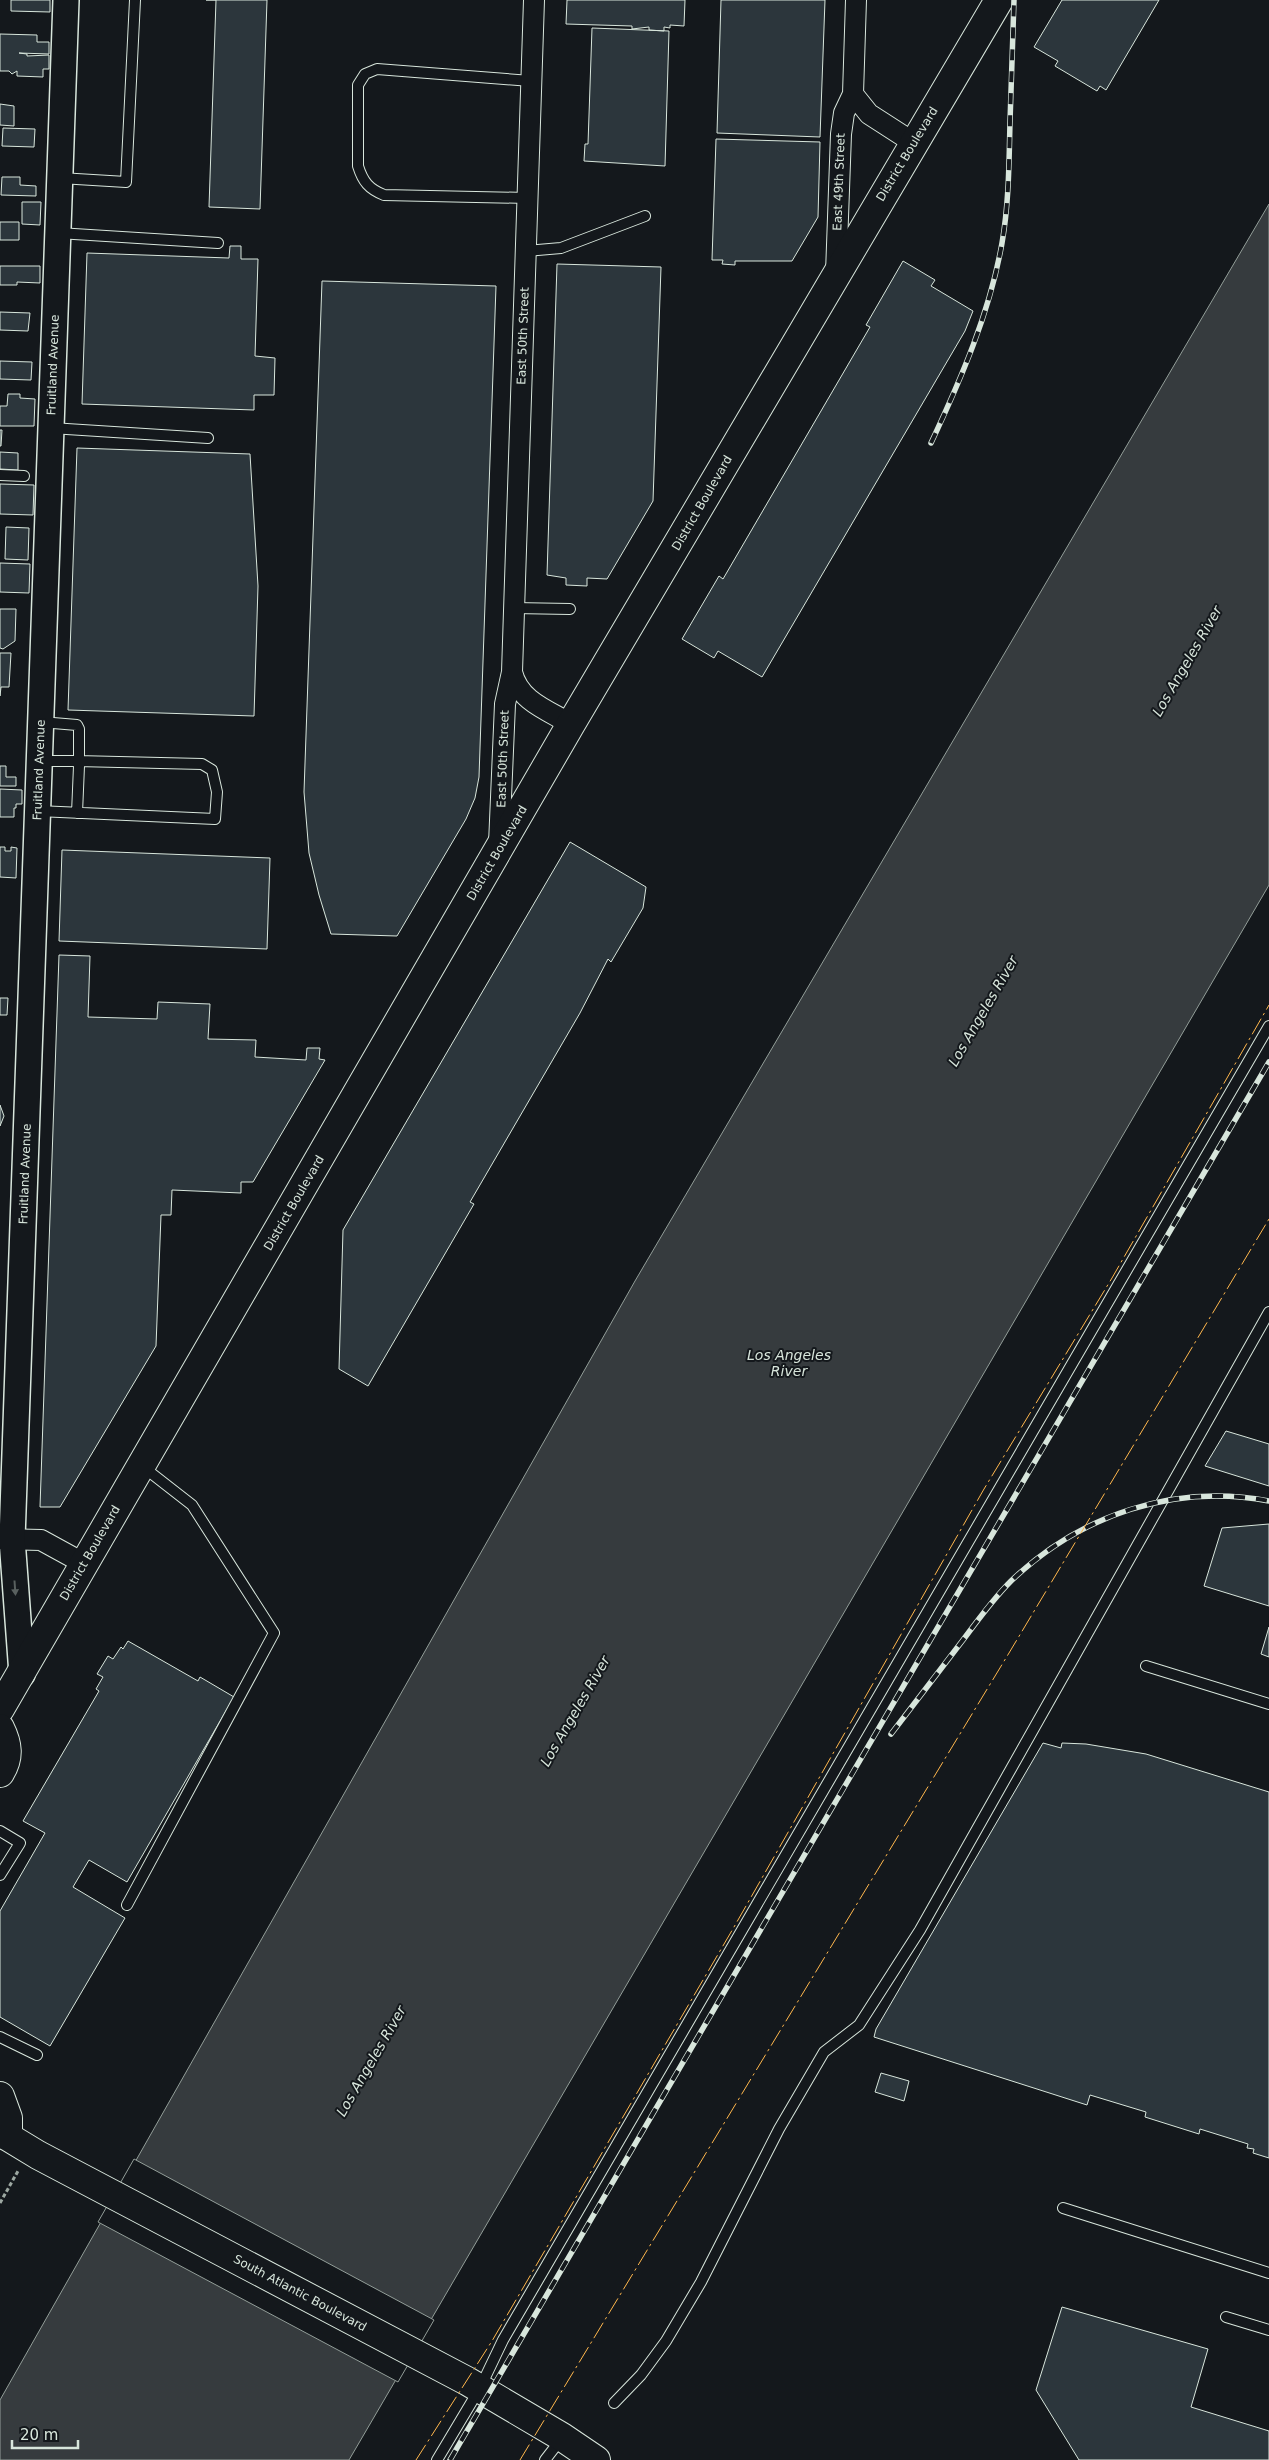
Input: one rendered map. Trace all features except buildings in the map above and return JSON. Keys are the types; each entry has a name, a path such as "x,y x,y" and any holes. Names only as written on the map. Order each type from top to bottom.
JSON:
{"main road":[{"name":"District Boulevard","path":"0,1708 22,1674 83,1563 142,1465 499,847 836,273 999,0"},
{"path":"0,1728 8,1752 5,1765 0,1773"},
{"path":"0,2096 19,2144"},
{"name":"South Atlantic Boulevard","path":"19,2144 474,2384 562,2437 596,2460"}],"street":[{"name":"Fruitland Avenue","path":"22,1674 6,1539 40,761 66,0"},
{"name":"East 50th Street","path":"499,847 505,704 512,672 534,0"},
{"name":"East 49th Street","path":"836,273 842,123 853,94 856,0"},
{"path":"853,94 857,102 869,114 914,143"},
{"name":"East 50th Street","path":"512,672 517,686 526,698 571,724"},
{"path":"6,1539 41,1540 83,1563"}],"lane":[{"path":"60,178 126,182 135,0"},
{"path":"527,198 384,195 371,190 362,179 358,166 358,85 365,74 376,69 531,81"},
{"path":"526,250 562,248 644,216"},
{"path":"58,233 218,243"},
{"path":"51,428 208,438"},
{"path":"0,475 24,476"},
{"path":"514,608 570,609"},
{"path":"41,722 77,725 79,729 77,813"},
{"path":"38,811 215,819 217,792 212,770 202,764 40,761"},
{"path":"437,2460 474,2384 503,2340 1269,1026"},
{"path":"614,2403 642,2375 666,2341 701,2282 779,2128 824,2052 859,2025 920,1930 1269,1312"},
{"path":"127,1905 274,1633 192,1505 142,1465"},
{"path":"1146,1666 1269,1704"},
{"path":"0,1831 20,1843 0,1875"},
{"path":"0,2037 37,2055"},
{"path":"1063,2208 1269,2273"},
{"path":"1226,2317 1269,2330"},
{"path":"545,2460 562,2437"}],"path":[{"path":"0,2203 19,2144"}],"water":[{"name":"Los Angeles River","path":"1269,204 1269,885 349,2460 0,2460 0,2400 635,1281"}],"pier":[{"path":"134,2159 434,2320 398,2382 98,2222"}],"railway":[{"path":"931,443 953,394 982,320 997,269 1002,243 1008,182 1014,0"},
{"path":"450,2460 1269,1062"},
{"path":"891,1734 1004,1588 1038,1558 1067,1538 1098,1522 1130,1510 1164,1501 1198,1497 1233,1497 1269,1501"}],"power":[{"path":"416,2460 492,2341 734,1927 984,1489 1112,1278 1269,1005"},
{"path":"520,2460 1009,1653 1269,1219"}]}
